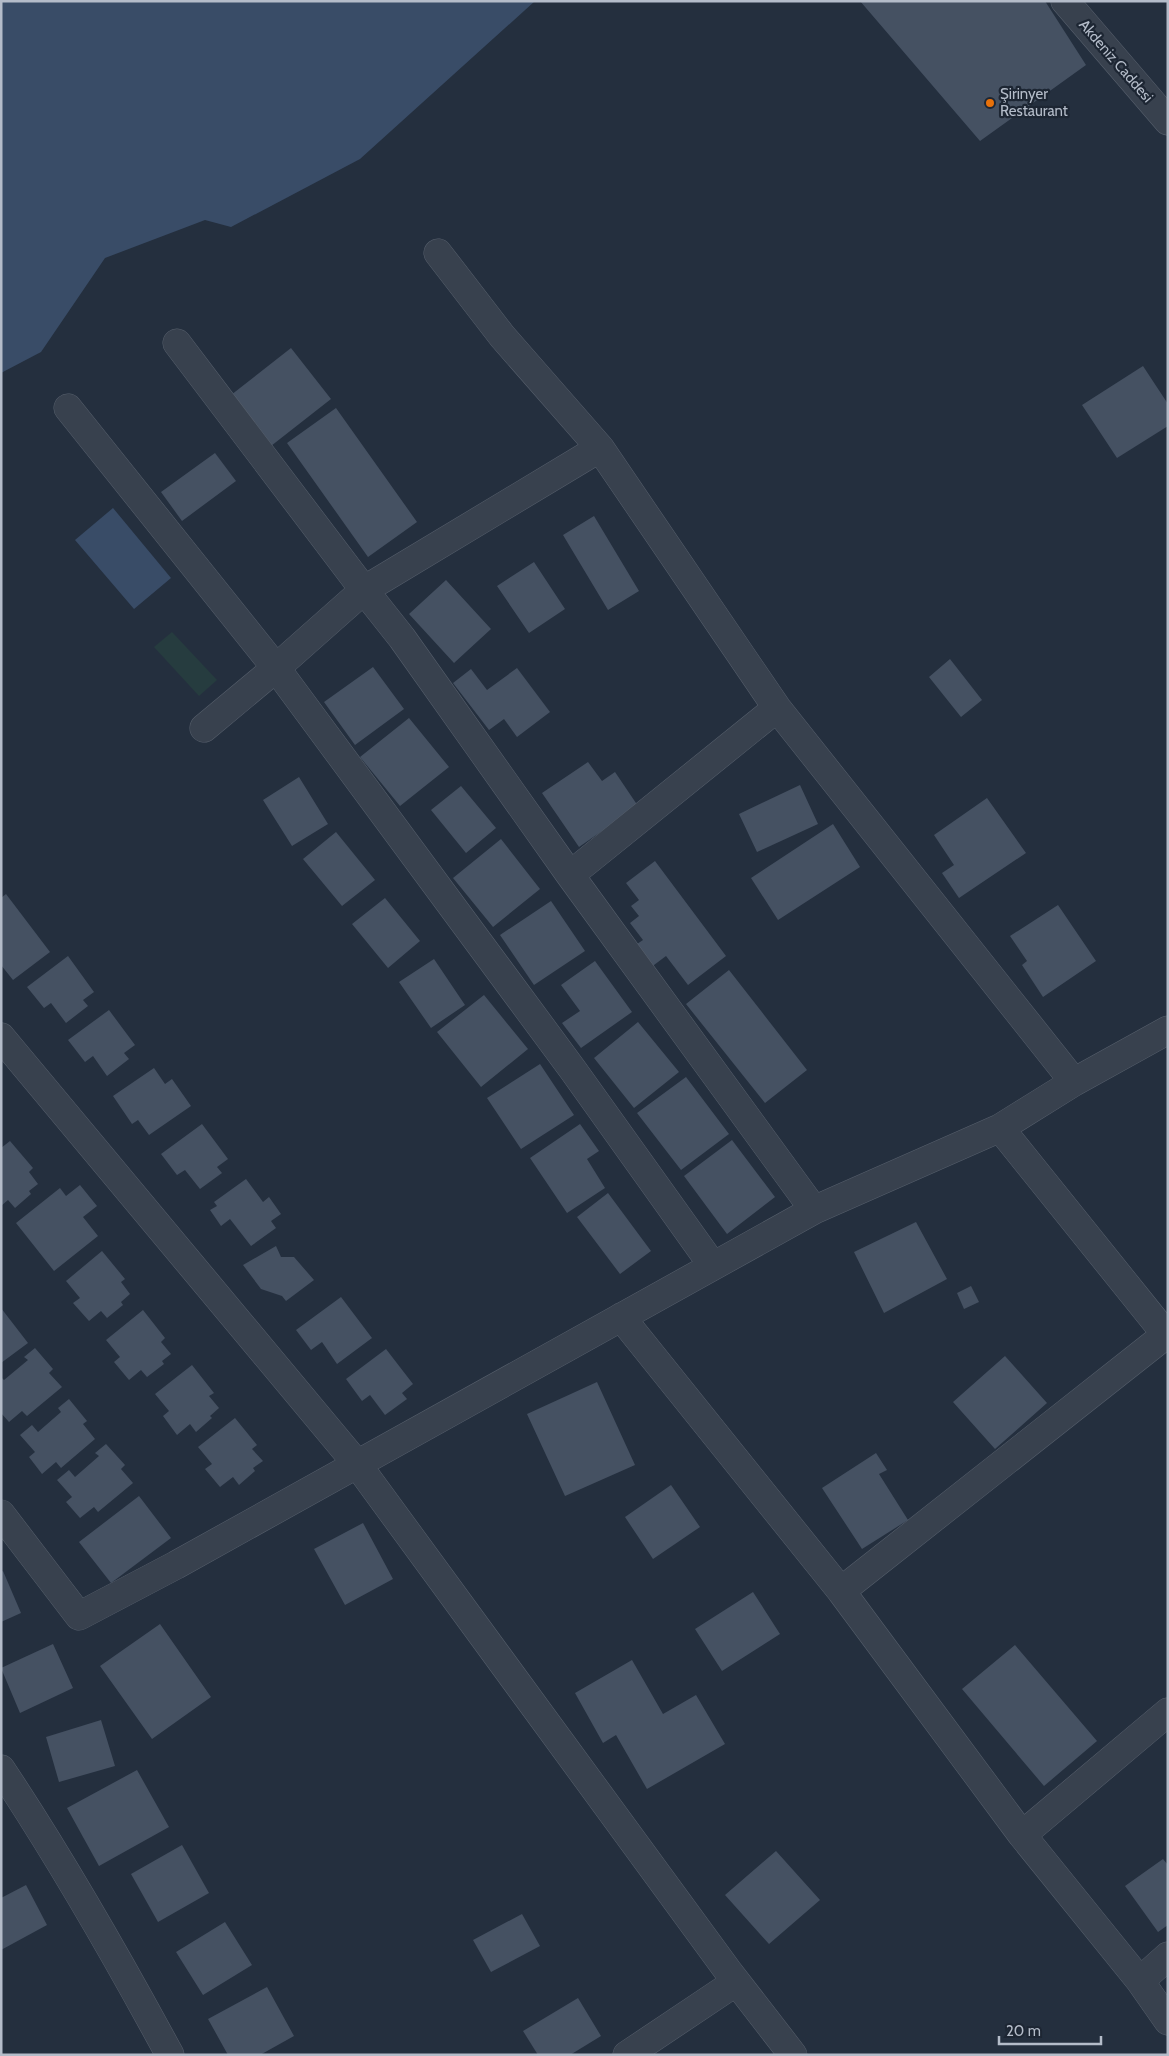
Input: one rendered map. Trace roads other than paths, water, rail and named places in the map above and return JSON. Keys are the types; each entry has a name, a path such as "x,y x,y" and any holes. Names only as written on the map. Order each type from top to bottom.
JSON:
{"street":[{"name":"Akdeniz Caddesi","path":"1065,1 1168,121"},
{"path":"438,253 502,336 600,448 777,708 1074,1082"},
{"path":"177,343 402,638 570,875 814,1210"},
{"path":"68,408 276,668 573,1070 713,1266"},
{"path":"204,728 276,668 364,590 600,448"},
{"path":"570,875 777,708"},
{"path":"1,1514 79,1616 814,1210 1000,1128 1074,1082 1168,1030"},
{"path":"1,1037 357,1464 736,1982 793,2055"},
{"path":"841,1591 1167,1335 1000,1128"},
{"path":"622,1317 841,1591 1022,1835 1140,1981 1168,2021"},
{"path":"1022,1835 1168,1712"},
{"path":"1,1769 37,1823 109,1942 170,2055"},
{"path":"1140,1981 1168,1956"},
{"path":"627,2055 736,1982"}],"water":[{"path":"1,1 535,1 360,159 231,227 205,220 105,258 41,352 1,373"},
{"path":"113,508 171,578 134,609 75,540"}],"place":[{"name":"Şirinyer Restaurant","path":"990,103"}]}
